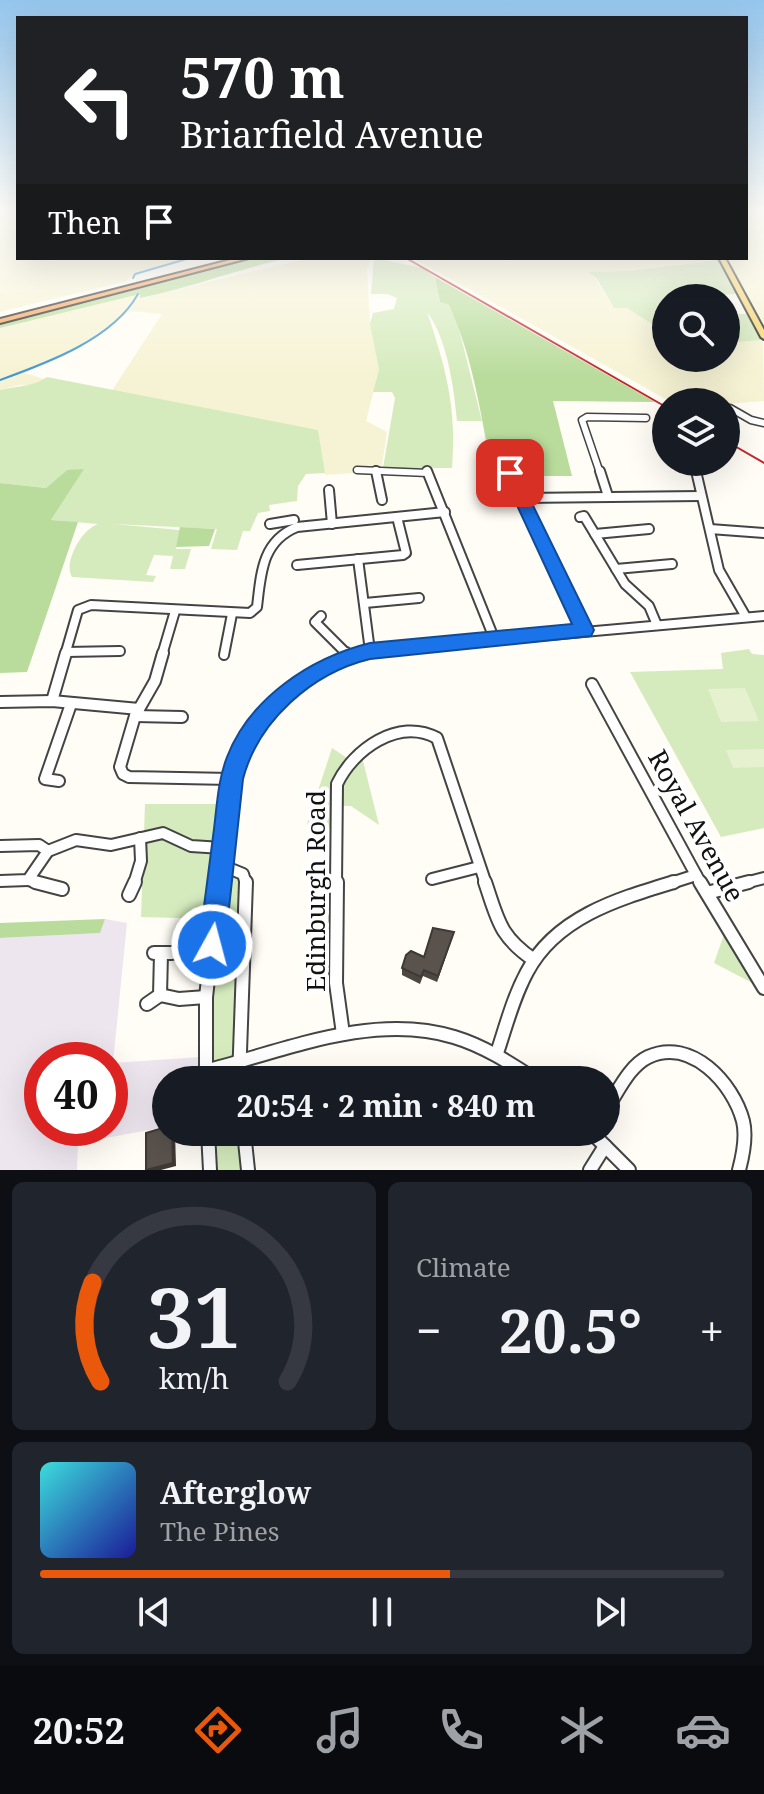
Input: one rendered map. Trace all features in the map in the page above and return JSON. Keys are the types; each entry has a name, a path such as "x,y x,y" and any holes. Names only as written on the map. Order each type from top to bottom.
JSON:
{"highway":[{"path":"0,320 202,267"},
{"path":"0,320 212,267"}],"main road":[{"path":"727,267 764,337"}],"street":[{"path":"740,414 764,423"},
{"path":"608,496 582,420 587,417 646,418"},
{"path":"357,470 427,471 494,638"},
{"path":"376,470 382,500"},
{"path":"510,473 584,630"},
{"path":"696,476 719,570 746,617"},
{"path":"329,490 332,524"},
{"path":"522,498 556,494 700,496"},
{"path":"270,524 332,524 445,512"},
{"path":"580,517 584,516 625,584 644,599 657,625"},
{"path":"297,565 406,553 397,517"},
{"path":"52,701 78,610 91,605 250,613 257,607 265,552 289,524"},
{"path":"595,534 645,528"},
{"path":"710,529 764,533"},
{"path":"358,559 370,651"},
{"path":"616,569 670,567"},
{"path":"365,603 419,598"},
{"path":"175,611 155,681 137,713 120,767 123,774 129,777 231,779"},
{"path":"224,656 232,614"},
{"path":"321,616 315,622 319,628 349,656"},
{"path":"205,1066 206,997 231,779 237,759 262,715 293,688 349,656 370,651 764,616"},
{"path":"66,652 120,651"},
{"name":"Royal Avenue","path":"592,684 696,875 764,988"},
{"path":"0,702 52,701 182,717"},
{"path":"59,781 45,779 71,704"},
{"name":"Edinburgh Road","path":"343,1034 337,996 337,784 345,766 368,744 385,737 423,732 437,738 506,939 534,960"},
{"path":"28,880 48,851 76,840 111,845 163,833 191,846 222,848"},
{"path":"129,895 141,872 143,853 140,838"},
{"path":"0,846 39,845 48,851"},
{"path":"221,865 243,874 246,881 238,1066"},
{"path":"432,879 479,867"},
{"path":"497,1053 534,960 565,924 605,906 696,875"},
{"path":"707,893 764,878"},
{"path":"0,881 28,880 62,889"},
{"path":"160,995 162,953"},
{"path":"147,1004 160,995 179,999 206,997"},
{"path":"230,1066 343,1034 381,1028 425,1028 450,1034 497,1053 516,1066"},
{"path":"620,1091 645,1059 669,1052 691,1057 714,1072 735,1101 745,1138 739,1170"},
{"path":"209,1146 210,1170"},
{"path":"245,1146 248,1170"},
{"path":"590,1170 605,1146 629,1170"}],"shaded area":[{"path":"0,267 156,267 135,272 127,281 0,312"},
{"path":"274,267 368,267 370,323 379,370 366,421 387,432 381,471 325,475 317,430 114,392 113,389 162,314 130,311 75,349 25,373 44,379 37,385 0,390 0,328 110,299 141,294 141,298"},
{"path":"428,267 665,267 591,272 614,308 627,308 652,324 652,372 740,372 740,342 763,340 764,401 740,403 740,388 652,388 652,391"},
{"path":"730,267 764,267 764,328"},
{"path":"105,919 127,923 115,1042 24,1042 24,1146 78,1146 77,1170 0,1170 0,938 99,933"},
{"path":"200,1057 200,1066 152,1066 152,1130 128,1134 128,1062"}],"green space":[{"path":"222,267 255,267 158,294 140,298 140,294 0,328 0,324"},
{"path":"373,267 422,268 435,277 440,302 449,305 457,321 482,421 457,421 444,349 427,312 440,352 451,407 452,468 383,468 395,398 392,392 373,392 379,370 370,324 373,313 394,309 397,298 387,294 371,294"},
{"path":"723,267 732,284 652,284 652,324 627,308 614,308 597,279 589,272"},
{"path":"435,277 652,402 553,401 572,476 536,476 530,466 505,469 495,452 488,451 463,340 449,305 440,302"},
{"path":"740,314 750,314 763,340 740,342"},
{"path":"47,377 318,430 325,473 306,474 298,486 297,501 269,505 270,511 258,513 250,531 243,531 237,550 211,549 217,529 113,524 180,530 176,549 191,549 185,569 170,569 173,556 154,555 146,575 156,576 153,582 72,577 72,555 80,539 98,524 51,520 83,470 67,470 46,488 0,483 0,390"},
{"path":"84,469 51,520 78,522 27,672 0,673 0,483 46,488 67,470"},
{"path":"180,527 215,529 209,546 176,547"},
{"path":"749,649 752,654 764,655 764,828 721,837 630,672 723,669 721,653"},
{"path":"745,688 759,721 721,722 708,689"},
{"path":"332,748 350,760 360,749 379,825 351,806 336,806 335,828 313,829 307,824"},
{"path":"764,749 764,767 733,768 726,750"},
{"path":"145,804 228,804 221,865 243,874 240,1066 207,1066 215,919 141,917"},
{"path":"105,919 100,933 0,938 0,923"},
{"path":"727,926 764,989 714,963"},
{"path":"210,1146 246,1146 249,1170 212,1170"}],"building":[{"path":"433,928 454,932 438,976 424,970 421,977 402,968 406,955 411,951 424,957"},
{"path":"152,1131 152,1146 172,1146 173,1163 146,1170 146,1133"}],"waterway":[{"path":"133,278 135,274 160,267"},
{"path":"0,380 38,366 96,337 127,310 138,294"}],"railway":[{"path":"421,267 652,399"},
{"path":"740,449 764,463"}],"route":[{"path":"212,945 231,779 237,759 262,715 293,688 349,656 370,651 584,630 510,473"}]}
